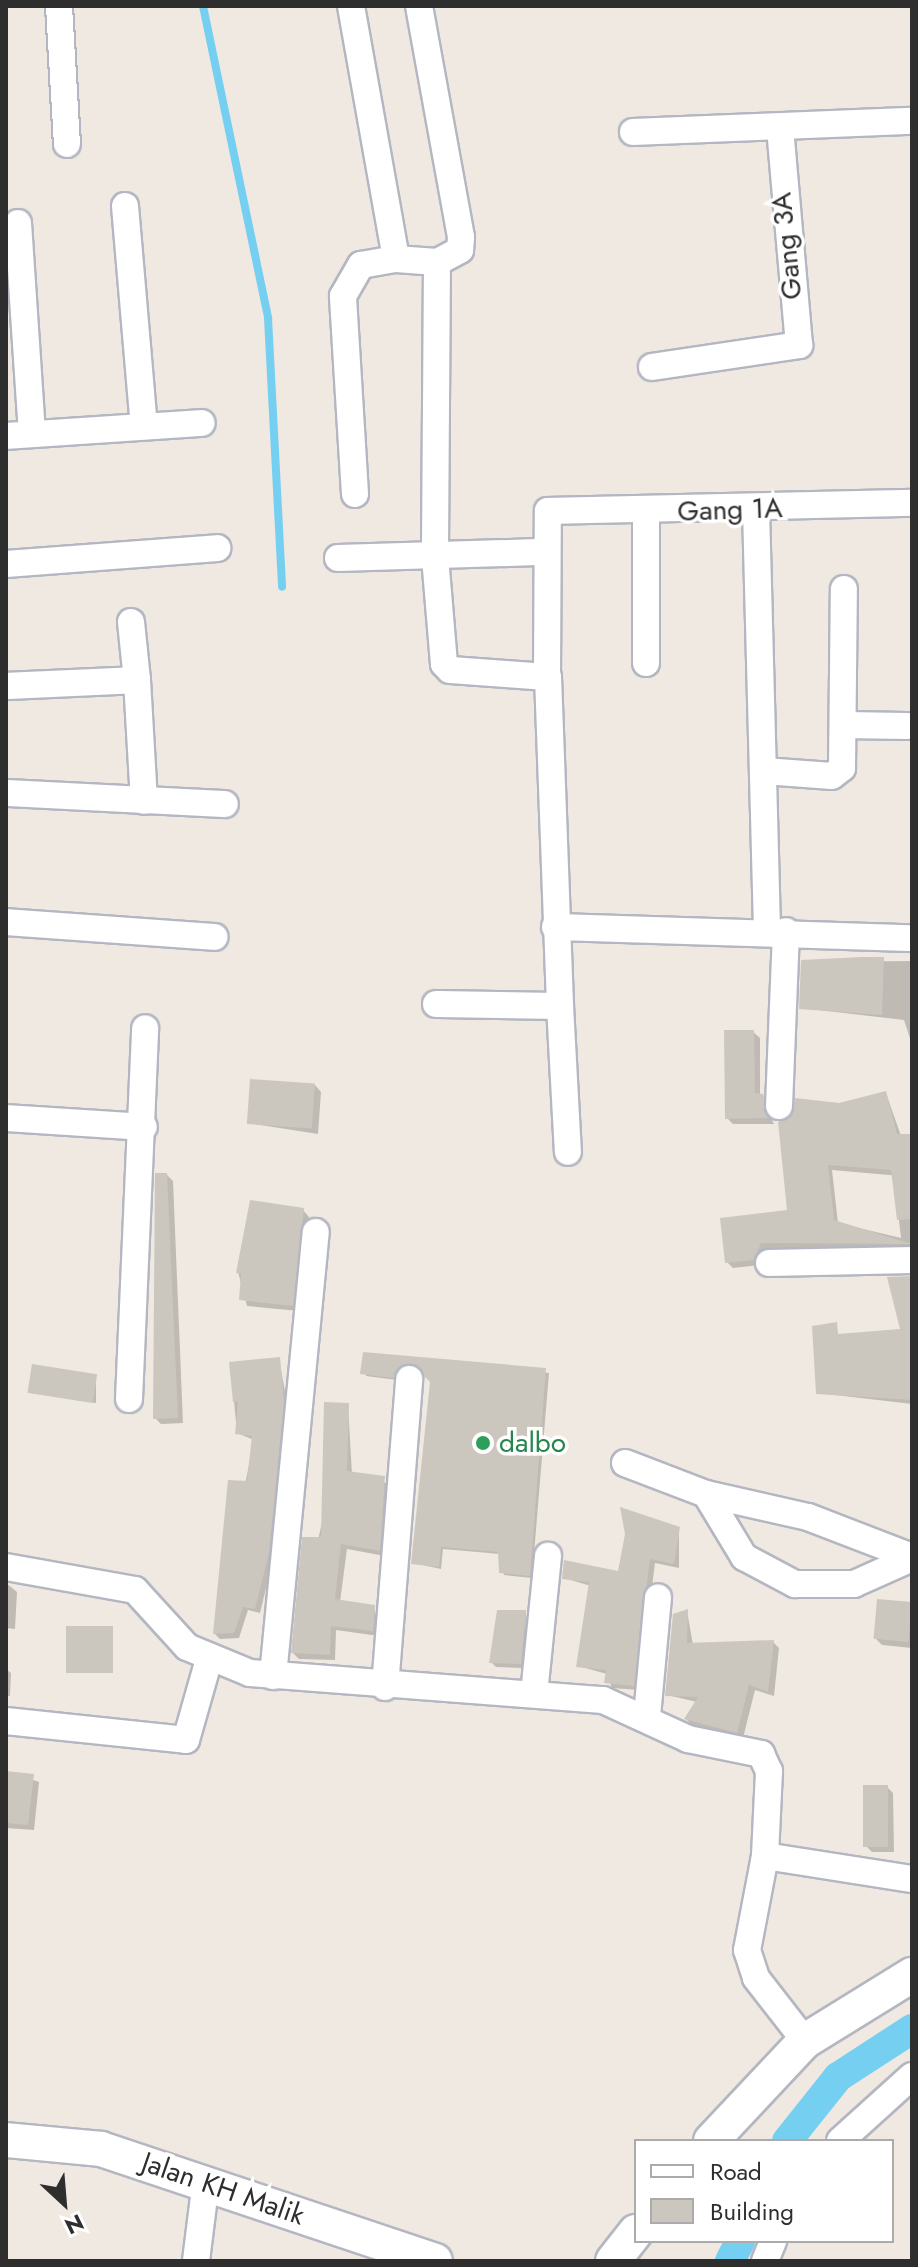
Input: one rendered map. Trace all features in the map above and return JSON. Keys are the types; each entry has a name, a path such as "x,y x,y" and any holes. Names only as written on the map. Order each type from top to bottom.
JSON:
{"street":[{"path":"59,6 67,144"},
{"path":"351,6 396,259"},
{"path":"355,494 343,296 361,265 396,259 437,262 460,250 461,237 419,6"},
{"path":"633,132 780,129 912,121"},
{"name":"Gang 3A","path":"652,367 799,345 780,129"},
{"path":"125,206 144,426"},
{"path":"18,223 19,435 202,423"},
{"path":"437,262 435,557 446,668 547,675"},
{"name":"Gang 1A","path":"545,552 548,511 646,513 912,503"},
{"path":"756,509 764,771 777,931 779,1106"},
{"path":"646,513 646,663"},
{"path":"6,564 217,548"},
{"path":"338,558 545,552 555,927 568,1152"},
{"path":"764,771 837,774 843,725 844,589"},
{"path":"131,622 144,801"},
{"path":"6,686 137,680"},
{"path":"843,725 907,726"},
{"path":"6,793 225,804"},
{"path":"6,922 214,937"},
{"path":"555,927 777,931 912,938"},
{"path":"436,1004 560,1006"},
{"path":"129,1399 144,1127 145,1028"},
{"path":"6,1118 144,1127"},
{"path":"273,1676 316,1232"},
{"path":"769,1263 912,1260"},
{"path":"385,1687 409,1379"},
{"path":"625,1463 706,1494 808,1517 912,1558"},
{"path":"706,1494 744,1557 795,1584 854,1584 912,1558"},
{"path":"534,1694 548,1556"},
{"path":"6,1567 135,1590 187,1647 209,1659 273,1676 385,1687 603,1700 647,1716 688,1739 761,1754 769,1771 765,1856 748,1932 750,1964 805,2041"},
{"path":"647,1716 658,1598"},
{"path":"6,1721 186,1740 209,1659"},
{"path":"765,1856 912,1879"},
{"path":"713,2139 805,2041 912,1975"},
{"path":"842,2139 912,2076"},
{"name":"Jalan KH Malik","path":"6,2140 101,2149 206,2181 435,2261"},
{"path":"196,2261 206,2181"},
{"path":"613,2261 634,2235"}],"building":[{"path":"884,957 882,1015 799,1009 801,960"},
{"path":"724,1030 754,1030 755,1093 763,1094 769,1118 725,1119"},
{"path":"250,1079 315,1084 312,1128 247,1124"},
{"path":"886,1091 897,1134 912,1134 912,1219 897,1220 891,1170 828,1165 834,1220 912,1244 761,1243 754,1260 725,1263 720,1218 787,1210 778,1122 792,1115 795,1098 839,1103"},
{"path":"155,1173 167,1173 178,1418 153,1419"},
{"path":"250,1200 304,1208 293,1306 239,1300 241,1274 236,1273"},
{"path":"912,1276 912,1400 816,1394 812,1326 837,1322 838,1334 900,1329 887,1277"},
{"name":"dalbo","path":"363,1352 546,1368 530,1576 499,1573 498,1552 441,1547 439,1567 411,1564 430,1382 411,1363 393,1378 360,1374"},
{"path":"280,1357 284,1402 269,1553 255,1609 243,1607 234,1633 213,1634 228,1480 247,1481 252,1436 235,1434 238,1402 233,1402 229,1362"},
{"path":"32,1364 97,1374 93,1403 27,1393"},
{"path":"324,1402 349,1403 347,1471 385,1476 380,1551 341,1544 335,1599 375,1605 373,1631 331,1626 330,1655 291,1653 302,1537 321,1537"},
{"path":"620,1507 680,1527 674,1564 650,1559 634,1686 604,1683 606,1670 576,1667 589,1582 562,1579 564,1560 618,1571 625,1534"},
{"path":"877,1599 912,1602 908,1642 874,1639"},
{"path":"688,1609 687,1643 774,1640 768,1692 749,1685 737,1733 684,1719 698,1697 665,1696 673,1614"},
{"path":"497,1610 526,1610 521,1664 489,1663"},
{"path":"66,1626 113,1626 113,1673 66,1673"},
{"path":"6,1771 34,1774 28,1825 6,1823"},
{"path":"863,1785 888,1785 888,1847 863,1847"}],"waterway":[{"path":"203,6 268,318 282,587"},
{"path":"789,2139 838,2077 912,2029"},
{"path":"730,2261 739,2243"}],"place":[{"name":"dalbo","path":"483,1443"}]}
